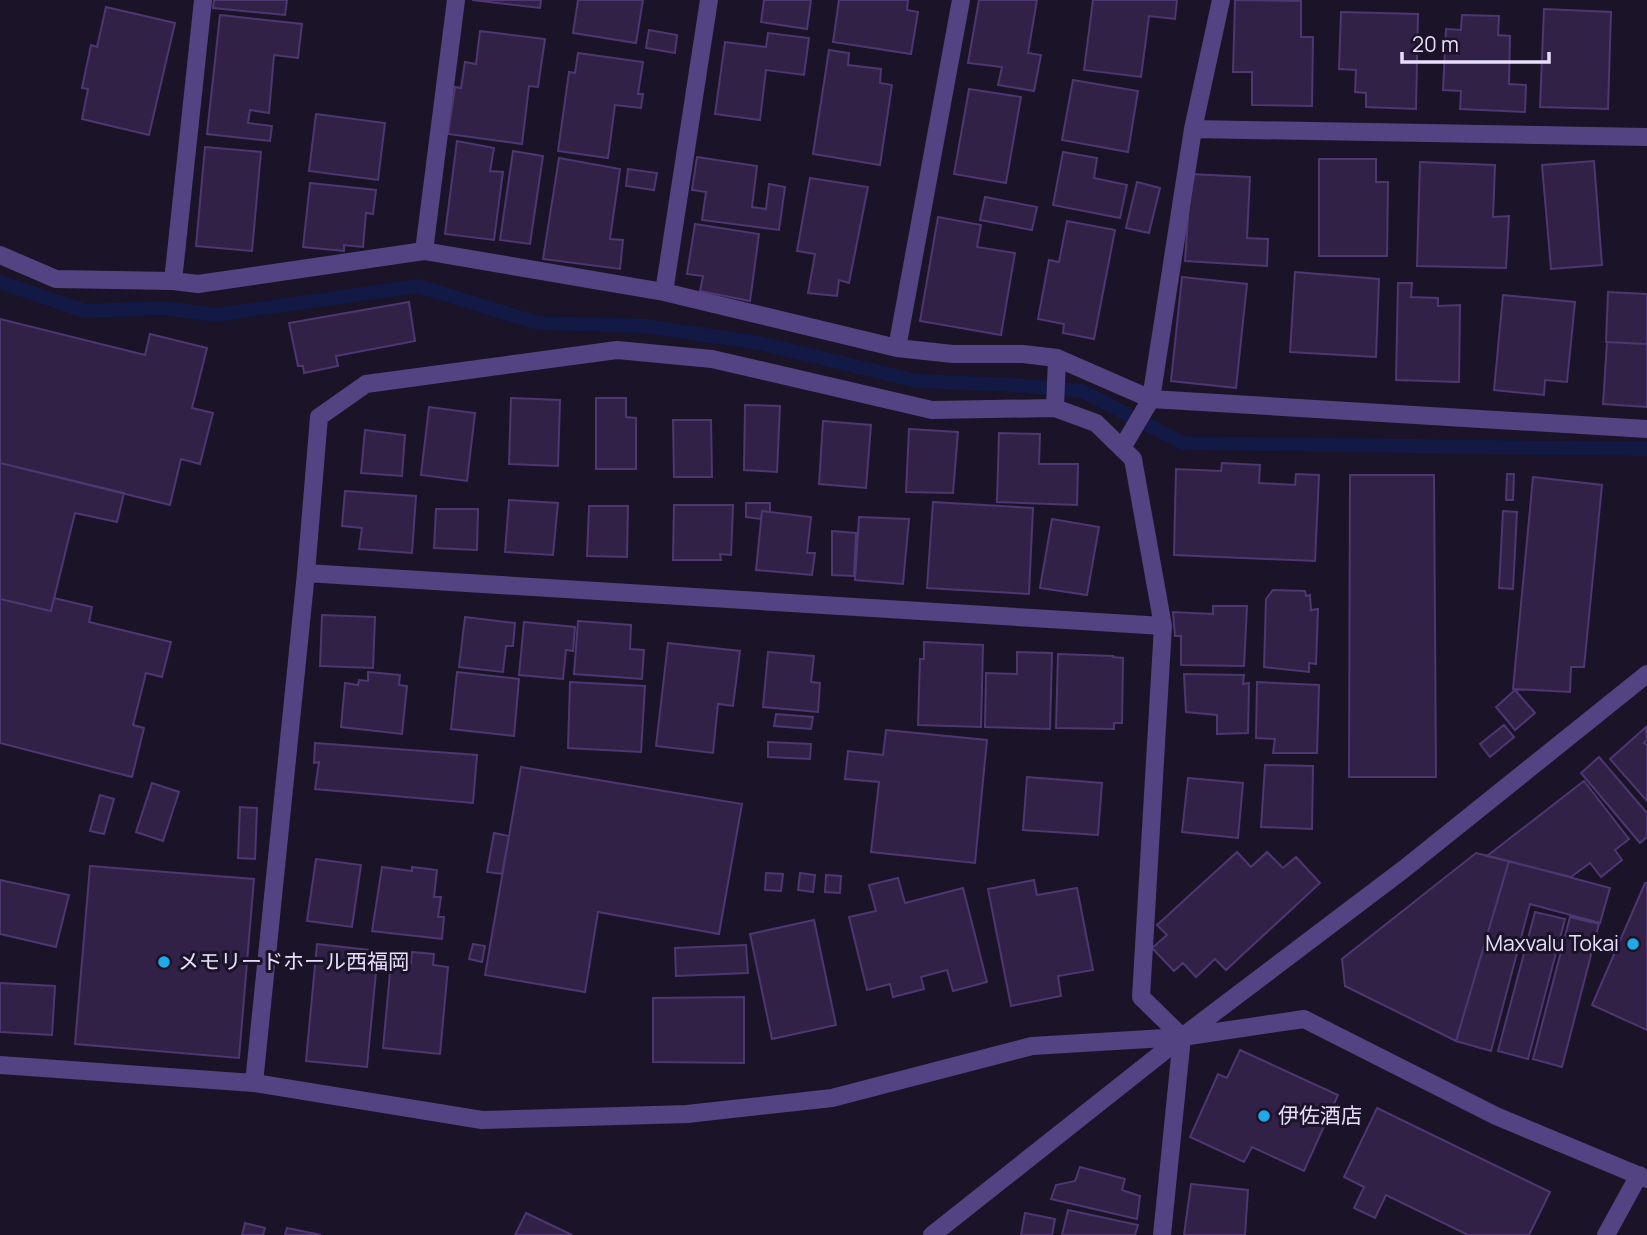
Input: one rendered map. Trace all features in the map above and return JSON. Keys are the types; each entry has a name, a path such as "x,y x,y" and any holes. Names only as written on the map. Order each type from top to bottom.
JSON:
{"street":[{"path":"173,281 203,0"},
{"path":"424,251 456,0"},
{"path":"664,292 709,0"},
{"path":"897,348 961,0"},
{"path":"1122,448 1151,400 1193,129 1221,0"},
{"path":"1193,129 1647,137"},
{"path":"0,256 57,279 173,281 198,284 424,251 664,292 897,348 953,354 1023,354 1057,358 1151,400 1647,429"},
{"path":"254,1083 306,573 319,417 366,384 617,350 712,359 932,410 1055,408 1097,423 1133,459 1163,626 1141,997 1182,1037"},
{"path":"1055,408 1057,358"},
{"path":"306,573 1163,626"},
{"path":"932,1235 1182,1037 1404,869 1647,674"},
{"path":"0,1065 254,1083 482,1120 687,1114 832,1098 1032,1046 1182,1037 1304,1019 1496,1116 1643,1177 1606,1235"},
{"path":"1162,1235 1182,1037"}],"building":[{"path":"214,0 287,0 285,15 213,8"},
{"path":"472,0 541,0 540,8"},
{"path":"578,0 643,0 636,43 573,33"},
{"path":"764,0 811,0 807,29 761,22"},
{"path":"839,0 908,0 907,10 918,12 911,54 833,42"},
{"path":"979,0 1037,0 1028,53 1041,55 1034,91 998,85 1002,67 968,63"},
{"path":"1093,0 1177,0 1175,19 1149,16 1141,77 1084,70"},
{"path":"1235,0 1301,1 1301,37 1313,37 1312,106 1252,105 1252,72 1233,72"},
{"path":"106,7 175,23 149,135 82,119 88,89 82,88 91,45 97,47"},
{"path":"1544,9 1611,12 1608,109 1540,107"},
{"path":"1341,12 1418,14 1416,109 1366,107 1366,93 1355,92 1356,70 1339,69"},
{"path":"220,15 302,24 298,58 274,55 269,113 250,110 248,123 272,126 270,141 207,134"},
{"path":"1462,15 1499,16 1498,35 1510,36 1509,84 1526,85 1525,112 1460,109 1461,91 1443,90 1446,29 1461,30"},
{"path":"649,30 677,35 675,53 646,48"},
{"path":"480,31 545,39 538,87 529,86 522,144 448,134 455,87 461,88 465,62 476,64"},
{"path":"768,33 809,38 804,75 766,70 760,120 715,114 725,42 766,47"},
{"path":"829,50 849,53 848,65 881,69 880,83 892,85 880,165 813,154"},
{"path":"578,53 643,62 638,94 643,94 641,108 615,105 608,158 558,151 569,72 575,73"},
{"path":"1073,80 1138,91 1128,152 1062,140"},
{"path":"969,89 1021,97 1006,183 954,174"},
{"path":"316,114 385,123 378,180 309,171"},
{"path":"457,141 494,148 490,171 503,172 494,240 445,234"},
{"path":"205,147 261,152 252,251 196,246"},
{"path":"513,151 543,156 530,244 500,240"},
{"path":"1063,152 1097,158 1094,178 1127,185 1120,218 1053,205"},
{"path":"697,157 757,166 752,207 766,209 769,184 785,187 779,230 702,220 706,192 692,190"},
{"path":"559,158 620,169 610,239 623,240 620,269 543,259"},
{"path":"1319,159 1376,159 1376,182 1388,182 1387,256 1319,256"},
{"path":"1594,161 1602,265 1551,269 1542,165"},
{"path":"1420,162 1495,165 1493,217 1509,216 1506,268 1417,266"},
{"path":"628,169 657,173 654,190 626,186"},
{"path":"1191,174 1250,177 1247,238 1268,239 1267,266 1185,261"},
{"path":"810,178 868,187 849,283 839,280 837,296 808,293 815,254 797,251"},
{"path":"1137,182 1160,188 1149,233 1126,228"},
{"path":"310,183 376,190 373,214 366,213 363,247 344,245 344,251 303,247"},
{"path":"985,197 1037,207 1032,230 980,220"},
{"path":"938,217 981,225 977,247 1015,253 1001,335 920,321"},
{"path":"1067,221 1115,230 1094,339 1063,333 1064,324 1038,319 1049,260 1059,262"},
{"path":"695,224 759,234 750,301 700,291 703,276 687,274"},
{"path":"1295,272 1379,279 1376,357 1290,352"},
{"path":"1182,277 1247,284 1236,388 1171,381"},
{"path":"1398,283 1412,283 1411,297 1438,298 1438,306 1460,305 1459,382 1396,380"},
{"path":"1608,292 1647,294 1647,344 1606,342"},
{"path":"1503,295 1575,302 1567,382 1545,380 1544,395 1494,390"},
{"path":"409,302 415,341 336,356 338,366 304,373 303,366 298,366 289,323"},
{"path":"0,319 145,355 150,334 207,348 192,408 213,413 200,464 181,459 170,505 0,463"},
{"path":"1607,342 1647,344 1647,407 1603,404"},
{"path":"511,398 560,400 558,466 509,464"},
{"path":"596,398 626,398 626,417 636,418 636,469 596,469"},
{"path":"745,405 780,406 777,472 744,470"},
{"path":"429,407 475,413 467,481 421,475"},
{"path":"673,420 711,420 712,477 674,477"},
{"path":"823,421 871,425 866,488 819,484"},
{"path":"909,429 958,432 953,493 906,492"},
{"path":"365,430 405,435 402,476 361,473"},
{"path":"999,433 1040,434 1039,464 1078,464 1077,505 997,502"},
{"path":"0,463 124,493 117,522 75,513 51,611 0,599"},
{"path":"1222,463 1260,465 1259,483 1295,485 1296,474 1319,475 1315,561 1174,555 1176,469 1221,471"},
{"path":"1507,474 1514,474 1513,500 1506,500"},
{"path":"1350,475 1434,475 1436,777 1349,777"},
{"path":"1533,477 1602,485 1584,667 1571,667 1570,692 1513,689"},
{"path":"345,491 416,496 412,553 359,549 362,528 342,526"},
{"path":"509,500 558,503 553,555 505,552"},
{"path":"933,502 1033,508 1029,594 927,588"},
{"path":"746,503 770,503 770,512 762,511 761,519 746,517"},
{"path":"674,505 733,505 731,555 720,554 721,560 673,560"},
{"path":"589,506 628,506 627,557 587,556"},
{"path":"436,509 478,509 477,550 434,548"},
{"path":"762,511 811,517 807,553 815,553 812,575 756,570"},
{"path":"1503,511 1517,512 1513,589 1499,588"},
{"path":"859,517 909,519 903,584 855,580"},
{"path":"1052,519 1099,527 1087,595 1040,588"},
{"path":"832,531 856,533 854,576 832,575"},
{"path":"1273,590 1305,591 1306,596 1310,595 1311,610 1318,609 1316,664 1309,663 1309,672 1264,667 1266,599"},
{"path":"54,598 92,607 89,622 171,642 162,677 146,673 133,725 144,728 132,777 0,743 0,599 51,611"},
{"path":"1213,606 1247,606 1244,666 1181,665 1181,636 1175,636 1173,612 1213,614"},
{"path":"322,615 375,617 373,668 320,666"},
{"path":"465,617 515,623 513,646 506,646 503,672 459,667"},
{"path":"578,621 631,625 630,649 644,650 642,679 574,674"},
{"path":"524,622 575,627 573,651 566,650 563,679 519,675"},
{"path":"924,642 983,645 981,727 918,725 920,659 924,659"},
{"path":"668,643 740,651 733,706 718,704 713,753 656,746"},
{"path":"768,652 814,656 811,682 820,683 818,712 763,707"},
{"path":"1017,652 1052,653 1050,729 985,727 986,673 1017,674"},
{"path":"1058,654 1123,658 1122,723 1114,723 1114,729 1056,728"},
{"path":"368,672 400,675 399,685 407,686 402,734 341,727 345,683 358,685 359,680 368,681"},
{"path":"457,672 519,679 514,736 451,729"},
{"path":"1184,674 1244,675 1243,684 1249,683 1248,733 1217,734 1217,715 1186,712"},
{"path":"570,682 645,686 641,752 568,748"},
{"path":"1257,682 1319,685 1317,753 1273,753 1275,739 1256,738"},
{"path":"1515,690 1535,713 1515,730 1496,707"},
{"path":"776,714 813,717 811,729 774,726"},
{"path":"1504,725 1514,737 1490,757 1480,744"},
{"path":"1646,727 1647,740 1644,743 1647,745 1647,801 1610,759"},
{"path":"886,730 987,740 975,863 871,852 879,782 845,779 848,751 883,755"},
{"path":"768,742 811,744 810,759 768,757"},
{"path":"315,743 477,755 473,803 315,789 319,762 314,763"},
{"path":"1599,757 1647,813 1647,837 1640,843 1581,773"},
{"path":"1265,765 1313,766 1312,829 1261,827"},
{"path":"521,767 742,804 719,934 598,912 585,992 485,975"},
{"path":"1027,777 1102,783 1098,835 1023,830"},
{"path":"1188,778 1243,783 1238,838 1182,832"},
{"path":"1584,781 1629,839 1615,850 1622,860 1601,877 1590,863 1571,877 1487,856"},
{"path":"152,783 179,792 163,841 136,832"},
{"path":"100,795 114,799 104,834 90,831"},
{"path":"240,807 257,808 255,859 238,858"},
{"path":"494,833 509,836 502,874 487,872"},
{"path":"1237,852 1251,867 1267,852 1283,868 1296,857 1320,883 1226,970 1215,959 1196,977 1183,963 1174,971 1152,948 1167,935 1157,925"},
{"path":"1476,853 1509,861 1456,1041 1345,986 1342,959"},
{"path":"316,859 361,865 352,927 307,921"},
{"path":"1509,861 1610,888 1600,923 1530,904 1491,1051 1456,1041"},
{"name":"メモリードホール西福岡","path":"90,866 254,879 239,1058 75,1044"},
{"path":"382,867 412,871 412,867 437,870 434,897 441,897 438,917 444,917 442,939 372,931"},
{"path":"766,873 783,874 781,891 765,890"},
{"path":"800,873 815,875 813,892 798,890"},
{"path":"826,875 841,876 840,893 825,892"},
{"path":"898,878 905,903 963,888 987,982 953,991 947,970 921,977 924,989 893,997 890,984 867,990 849,917 876,911 869,885"},
{"path":"0,880 69,895 56,947 0,934"},
{"path":"1034,880 1037,895 1077,888 1093,970 1058,976 1061,996 1011,1006 988,889"},
{"name":"Maxvalu Tokai","path":"1647,883 1647,1030 1592,1005"},
{"path":"1535,912 1565,919 1528,1059 1498,1051"},
{"path":"1570,917 1599,924 1562,1067 1533,1059"},
{"path":"814,920 836,1025 772,1039 750,934"},
{"path":"317,944 378,951 367,1067 306,1061"},
{"path":"473,944 485,946 482,962 469,959"},
{"path":"746,945 748,973 676,976 675,948"},
{"path":"412,952 434,954 433,965 448,967 440,1054 383,1048 391,962 411,963"},
{"path":"0,983 55,986 52,1035 0,1032"},
{"path":"744,997 744,1063 653,1062 653,998"},
{"name":"伊佐酒店","path":"1240,1050 1338,1095 1304,1171 1252,1147 1244,1162 1190,1137 1218,1074 1227,1078"},
{"path":"1377,1108 1550,1192 1529,1235 1468,1235 1386,1195 1375,1218 1354,1208 1364,1187 1344,1177"},
{"path":"1080,1167 1125,1179 1122,1190 1140,1196 1137,1219 1051,1199 1056,1185 1075,1181"},
{"path":"1191,1184 1248,1190 1245,1235 1184,1235"},
{"path":"1068,1210 1138,1225 1135,1235 1062,1235"},
{"path":"526,1213 572,1235 515,1235"},
{"path":"1025,1213 1055,1219 1052,1235 1021,1235"},
{"path":"245,1223 265,1228 263,1235 242,1235"},
{"path":"287,1228 321,1235 285,1235"}],"waterway":[{"path":"0,282 85,311 164,308 216,315 418,286 538,323 645,326 759,343 917,381 1082,391 1183,443 1647,449"}],"place":[{"name":"Maxvalu Tokai","path":"1633,944"},
{"name":"メモリードホール西福岡","path":"164,962"},
{"name":"伊佐酒店","path":"1264,1116"}]}
